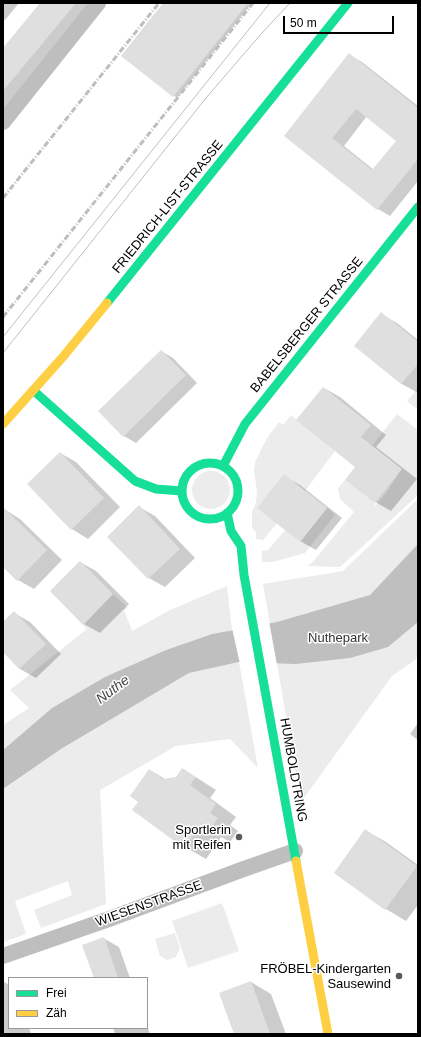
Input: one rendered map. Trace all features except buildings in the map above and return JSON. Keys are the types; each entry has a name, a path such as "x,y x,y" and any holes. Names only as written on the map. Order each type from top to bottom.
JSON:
{"street":[{"path":"3,122 98,3"},
{"name":"FRIEDRICH-LIST-STRASSE","path":"3,424 34,391 162,236 348,3"},
{"name":"BABELSBERGER STRASSE","path":"223,466 245,424 418,207"},
{"path":"34,391 135,481 156,489 182,491"},
{"path":"204,463 214,463 223,466 231,471 236,479 238,488 237,498 233,506 227,513 210,519 194,514 184,500 182,491 184,481 188,473 196,466 204,463"},
{"name":"HUMBOLDTRING","path":"227,513 231,531 241,546 244,575 328,1034"},
{"name":"WIESENSTRASSE","path":"3,956 295,851"}],"green space":[{"path":"418,388 418,410 407,401"},
{"path":"397,414 418,430 418,495 340,567 307,566 312,563 354,512 340,499 338,488 345,480 375,503 375,506 387,492 401,469 372,446"},
{"path":"291,415 335,451 305,491 263,540 256,539 256,532 252,528 252,512 256,502 257,491 254,471 255,462 267,438 279,422 283,425"},
{"path":"211,471 221,474 227,480 230,490 227,500 221,506 211,509 201,506 195,500 192,490 195,480 201,474"},
{"name":"Nuthepark","path":"418,499 418,656 415,660 392,676 301,802 263,584 343,571"},
{"path":"327,508 335,515 305,553 273,562 262,562 262,551 268,550 285,530 300,542"},
{"path":"227,586 232,630 212,634 166,650 52,708 3,750 3,725 29,708 10,690 87,629 83,625 113,594 128,608 124,610 132,631 170,610"},
{"path":"239,662 258,768 230,739 176,746 100,790 106,904 41,928 34,910 72,895 68,881 15,901 26,934 3,942 3,789 61,749 189,673"},
{"path":"222,903 239,951 188,968 172,921"},
{"path":"175,933 180,948 176,957 167,960 160,956 155,939"}],"water":[{"name":"Nuthe","path":"418,544 418,622 388,647 350,658 296,664 239,662 189,673 61,749 3,789 3,750 52,708 105,677 166,650 212,634 277,622 370,595"}],"pier":[{"path":"269,621 277,665 240,664 232,628"}],"tram line":[{"path":"3,337 270,3"},
{"path":"3,353 206,98 290,3"}],"railway":[{"path":"3,198 159,3"},
{"path":"3,317 253,3"}],"traffic: fast":[{"path":"107,303 348,3"},
{"path":"223,466 245,424 418,207"},
{"path":"34,391 135,481 156,489 182,491"},
{"path":"210,463 221,465 230,471 236,480 238,491 236,502 230,511 221,517 210,519 199,517 190,511 184,502 182,491 184,480 190,471 199,465 210,463"},
{"path":"227,513 231,531 241,546 244,575 296,861"}],"traffic: slow":[{"path":"3,424 62,358 107,303"},
{"path":"296,861 328,1034"}],"place":[{"name":"Sportlerin mit Reifen","path":"239,837"},
{"name":"FRÖBEL-Kindergarten Sausewind","path":"399,976"}]}
